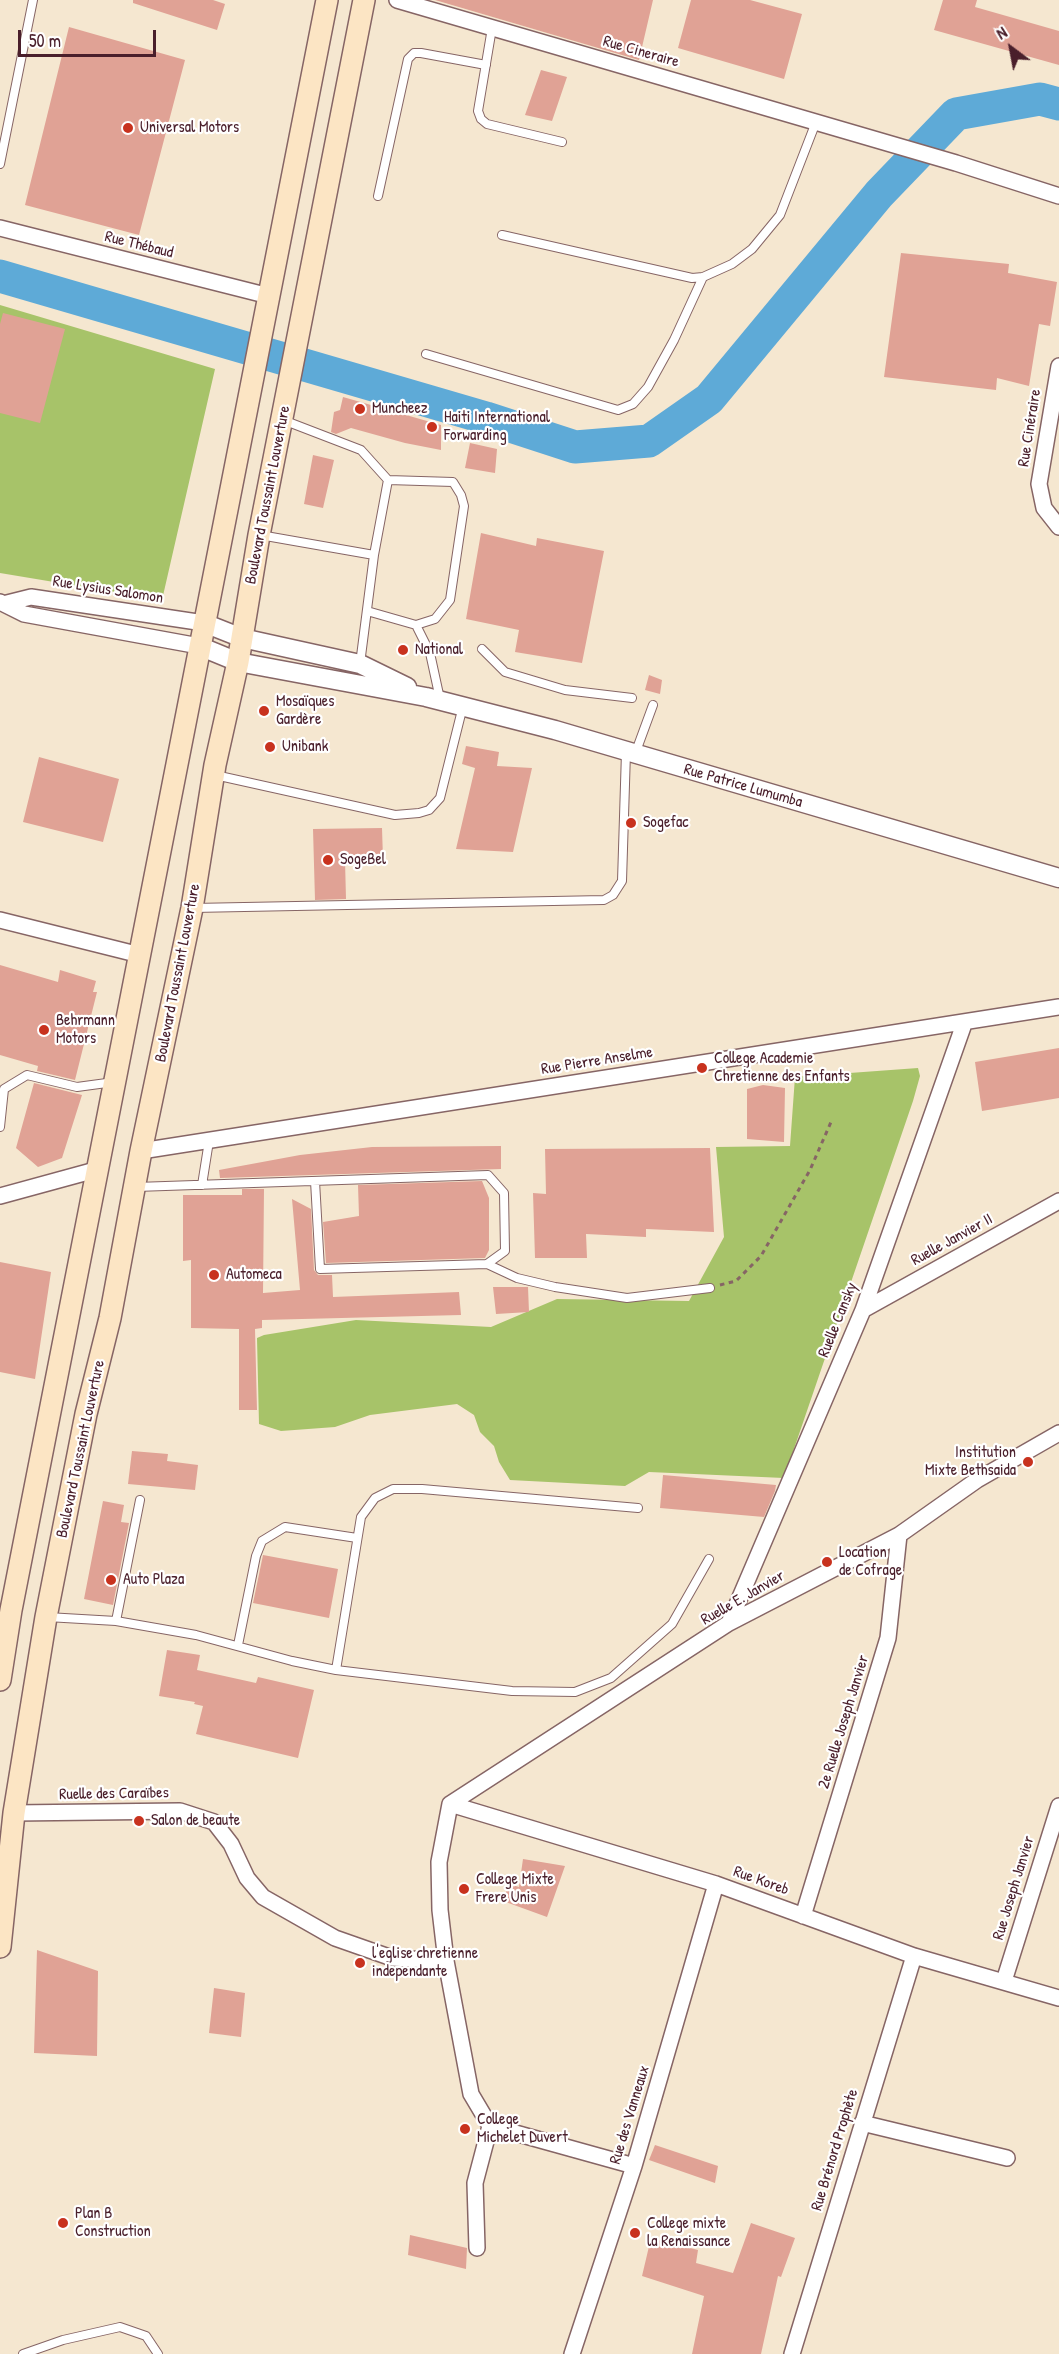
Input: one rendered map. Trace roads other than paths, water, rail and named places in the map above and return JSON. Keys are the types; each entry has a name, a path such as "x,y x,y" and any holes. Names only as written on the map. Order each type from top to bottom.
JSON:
{"main road":[{"path":"0,1680 6,1609 99,1169 199,646 327,0"},
{"name":"Boulevard Toussaint Louverture","path":"0,1947 14,1813 46,1617 86,1413 110,1318 141,1151 192,908 213,775 238,662 259,535 364,0"},
{"path":"6,1609 46,1617"}],"street":[{"name":"Rue Cineraire","path":"397,0 876,139 1059,196"},
{"name":"Rue Thébaud","path":"0,228 267,302"},
{"name":"Rue Cinéraire","path":"1059,366 1040,483 1044,508 1059,527"},
{"name":"Rue Lysius Salomon","path":"3,602 31,597 204,623"},
{"name":"Rue Lysius Salomon","path":"3,602 24,614 199,646"},
{"name":"Rue Patrice Lumumba","path":"204,623 242,638 360,664 433,698"},
{"name":"Rue Patrice Lumumba","path":"199,646 238,662 433,698 463,706 1059,878"},
{"path":"0,920 140,955"},
{"name":"Rue Pierre Anselme","path":"141,1151 1059,1007"},
{"name":"Ruelle Cansky","path":"729,1623 863,1310 964,1023"},
{"path":"0,1196 99,1169"},
{"name":"Ruelle Janvier II","path":"863,1310 1059,1202"},
{"name":"Ruelle E. Janvier","path":"450,1804 729,1623 899,1535 977,1480 1059,1432"},
{"name":"2e Ruelle Joseph Janvier","path":"803,1916 888,1638 899,1535"},
{"path":"450,1804 439,1862 446,1961 471,2094 490,2126 634,2166"},
{"name":"Rue Koreb","path":"450,1804 716,1884 914,1956 1059,1998"},
{"name":"Rue Joseph Janvier","path":"1004,1981 1059,1806"},
{"name":"Ruelle des Caraïbes","path":"14,1813 180,1811 214,1822 231,1844 247,1878 263,1897 335,1938 392,1958 446,1961"},
{"name":"Rue des Vanneaux","path":"572,2354 634,2166 716,1884"},
{"name":"Rue Brénord Prophète","path":"792,2354 914,1956"},
{"path":"862,2123 1007,2158"},
{"path":"477,2248 475,2183 490,2126"}],"lane":[{"path":"0,164 33,0"},
{"path":"492,28 478,111 481,119 487,124 562,142"},
{"path":"378,196 408,59 414,53 421,52 486,65"},
{"path":"502,235 692,278 704,277 732,264 752,249 780,215 816,122"},
{"path":"426,354 618,410 633,404 648,387 674,340 704,277"},
{"path":"282,420 361,450 388,480 453,482 461,495 464,506 450,600 435,619 416,625 367,611"},
{"path":"360,664 374,555 388,480"},
{"path":"259,535 374,555"},
{"path":"416,625 430,653 433,698"},
{"path":"482,649 506,672 565,690 632,698"},
{"path":"192,908 604,900 613,895 622,881 630,753 653,705"},
{"path":"213,775 394,815 419,813 429,810 440,798 463,706"},
{"path":"0,1127 4,1089 27,1075 77,1086 115,1082"},
{"path":"202,1185 209,1141"},
{"path":"134,1187 488,1175 504,1193 506,1251 488,1264"},
{"path":"315,1181 320,1269 488,1264 517,1278 555,1287 627,1298 710,1288"},
{"path":"336,1670 361,1517 375,1498 393,1489 422,1489 638,1508"},
{"path":"116,1621 140,1500"},
{"path":"238,1645 256,1556 262,1541 285,1527 357,1538"},
{"path":"46,1617 116,1621 238,1645 292,1661 336,1670 512,1691 575,1692 611,1678 672,1624 709,1559"},
{"path":"23,2354 63,2340 120,2327 146,2336 158,2354"}],"waterway":[{"path":"0,276 486,418 575,447 649,441 709,399 879,194 956,114 1040,99 1059,104"}],"place":[{"name":"Universal Motors","path":"128,128"},
{"name":"Muncheez","path":"360,409"},
{"name":"Haiti International Forwarding","path":"432,427"},
{"name":"National","path":"403,650"},
{"name":"Mosaïques Gardère","path":"264,711"},
{"name":"Unibank","path":"270,747"},
{"name":"Sogefac","path":"631,823"},
{"name":"SogeBel","path":"328,860"},
{"name":"Behrmann Motors","path":"44,1030"},
{"name":"College Academie Chretienne des Enfants","path":"702,1068"},
{"name":"Automeca","path":"214,1275"},
{"name":"Institution Mixte Bethsaida","path":"1028,1462"},
{"name":"Location de Cofrage","path":"827,1562"},
{"name":"Auto Plaza","path":"111,1580"},
{"name":"Salon de beaute","path":"139,1821"},
{"name":"College Mixte Frere Unis","path":"464,1889"},
{"name":"l'eglise chretienne independante","path":"360,1963"},
{"name":"College Michelet Duvert","path":"465,2129"},
{"name":"Plan B Construction","path":"63,2223"},
{"name":"College mixte la Renaissance","path":"635,2233"}]}
